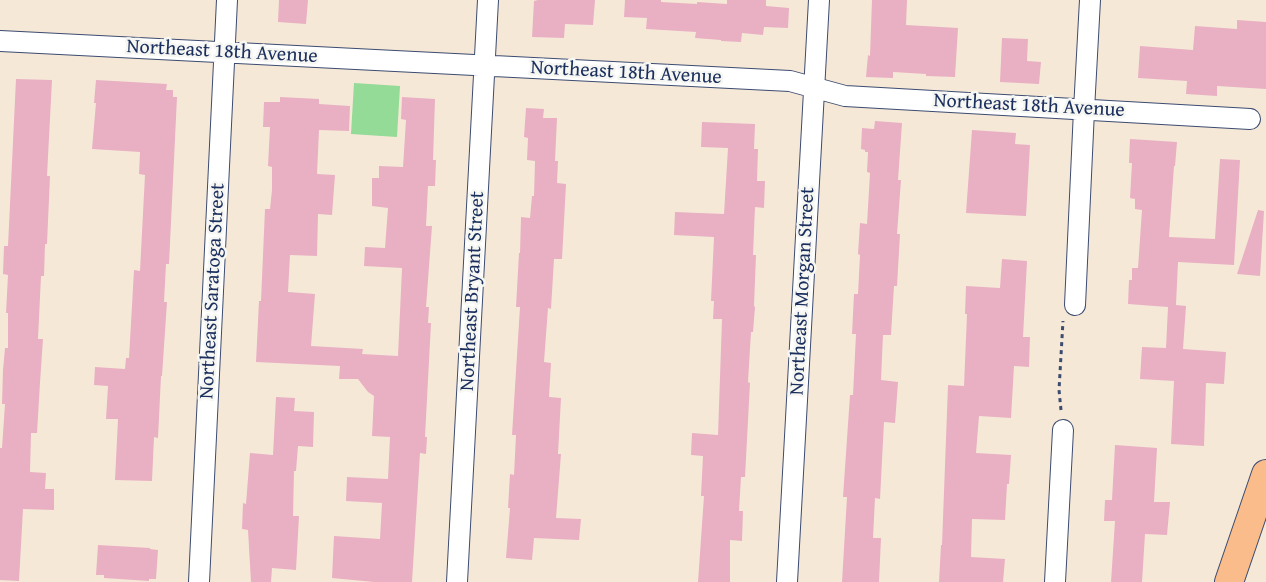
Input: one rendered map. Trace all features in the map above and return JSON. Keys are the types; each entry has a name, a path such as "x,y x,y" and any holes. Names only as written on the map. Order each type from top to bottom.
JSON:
{"main road":[{"path":"1230,582 1266,474"}],"street":[{"name":"Northeast Saratoga Street","path":"199,582 227,0"},
{"name":"Northeast Bryant Street","path":"458,582 488,0"},
{"name":"Northeast Morgan Street","path":"787,582 819,0"},
{"path":"1075,305 1090,0"},
{"name":"Northeast 18th Avenue","path":"0,41 790,81 845,96 1250,119"},
{"path":"1055,582 1063,430"}],"path":[{"path":"1063,430 1059,390 1063,321 1066,314 1075,305"}],"green space":[{"path":"354,83 400,86 397,137 351,134"}],"building":[{"path":"279,0 308,0 306,24 278,22"},
{"path":"595,0 593,25 565,24 564,38 532,37 534,1"},
{"path":"625,0 727,4 727,0 766,0 766,6 789,8 788,28 764,27 763,35 742,33 741,42 695,38 696,32 646,29 647,18 624,17"},
{"path":"872,0 907,0 906,25 958,28 955,77 893,72 893,78 866,77 868,55 870,56"},
{"path":"1237,20 1266,22 1266,89 1217,86 1217,96 1186,94 1187,81 1138,78 1140,46 1193,50 1195,26 1237,29"},
{"path":"1002,38 1028,39 1027,61 1041,62 1039,84 1000,82"},
{"path":"16,79 52,80 47,176 50,176 47,244 45,244 44,276 41,276 38,339 43,339 37,433 31,433 30,472 46,473 45,489 54,489 54,510 23,509 19,581 0,580 0,448 2,448 5,404 2,404 3,370 5,348 8,348 8,313 6,313 8,275 3,274 4,246 8,246"},
{"path":"96,80 167,84 166,90 173,90 173,97 177,97 169,264 166,264 164,302 167,302 158,438 154,437 152,481 115,480 118,419 106,419 108,386 94,385 95,367 125,369 126,358 129,358 134,270 140,271 145,175 139,174 140,152 92,149"},
{"path":"280,97 319,99 319,104 350,106 349,131 319,130 317,174 335,175 332,215 318,214 317,256 290,255 288,292 315,294 311,346 363,349 362,354 398,356 402,268 364,266 365,247 385,248 388,208 372,206 372,178 379,178 379,166 403,167 406,120 401,119 402,97 435,99 433,160 436,160 435,186 428,186 426,226 432,226 426,307 429,307 428,323 431,323 425,437 427,437 426,454 420,453 412,582 374,582 332,578 334,536 380,539 382,503 346,501 347,477 388,479 390,437 372,436 374,396 368,392 358,379 339,379 340,366 256,362 265,209 270,209 272,190 272,167 268,166 270,127 263,127 264,102 280,102"},
{"path":"526,108 544,109 543,118 557,118 555,161 558,161 557,183 566,184 562,259 554,259 551,309 548,308 544,362 551,363 549,397 561,398 558,454 561,454 556,518 581,519 579,540 534,538 532,560 506,558 510,508 508,508 510,474 514,475 516,435 512,435 520,307 516,307 521,217 530,218 532,196 534,196 535,161 527,160 528,138 524,137"},
{"path":"875,121 902,123 898,180 901,180 897,234 900,234 897,286 894,286 891,335 883,335 881,380 898,382 895,423 884,422 880,499 875,498 873,538 881,538 879,582 842,582 847,497 843,497 850,395 853,395 856,334 852,334 854,294 858,294 860,223 867,224 870,173 867,172 868,152 861,149 862,128 874,129"},
{"path":"702,122 755,124 754,149 758,149 757,181 765,181 764,208 755,207 753,255 756,255 755,307 753,332 751,332 748,382 750,383 745,477 741,477 739,511 743,511 742,541 730,540 730,582 698,582 704,496 701,496 703,456 691,455 692,433 718,435 722,319 713,319 714,301 711,301 714,237 674,235 675,212 724,214 728,148 701,147"},
{"path":"972,130 1016,133 1015,144 1030,145 1026,216 966,213"},
{"path":"1130,139 1177,142 1169,237 1215,239 1220,159 1240,160 1234,265 1178,262 1176,305 1186,306 1183,349 1226,352 1224,384 1206,383 1204,446 1171,444 1174,381 1140,379 1142,347 1166,348 1168,307 1128,304 1129,280 1132,280 1132,268 1138,268 1142,210 1135,209 1135,199 1130,198 1132,163 1129,163"},
{"path":"1258,210 1264,211 1260,276 1237,274"},
{"path":"1002,259 1027,261 1023,337 1030,337 1029,367 1014,366 1011,418 979,416 976,453 1011,455 1005,520 972,519 971,557 1005,559 1003,582 939,582 948,385 964,386 967,314 965,314 966,286 1000,288"},
{"path":"276,397 295,398 294,411 314,412 313,447 298,446 296,471 294,471 293,516 299,516 296,570 272,568 271,582 251,582 248,530 242,529 243,503 246,504 250,453 273,455"},
{"path":"1115,445 1157,448 1154,502 1170,502 1167,535 1145,534 1142,582 1111,582 1115,521 1104,521 1105,500 1112,500"},
{"path":"98,545 158,550 156,579 149,579 149,581 104,578 104,575 96,575"}]}
